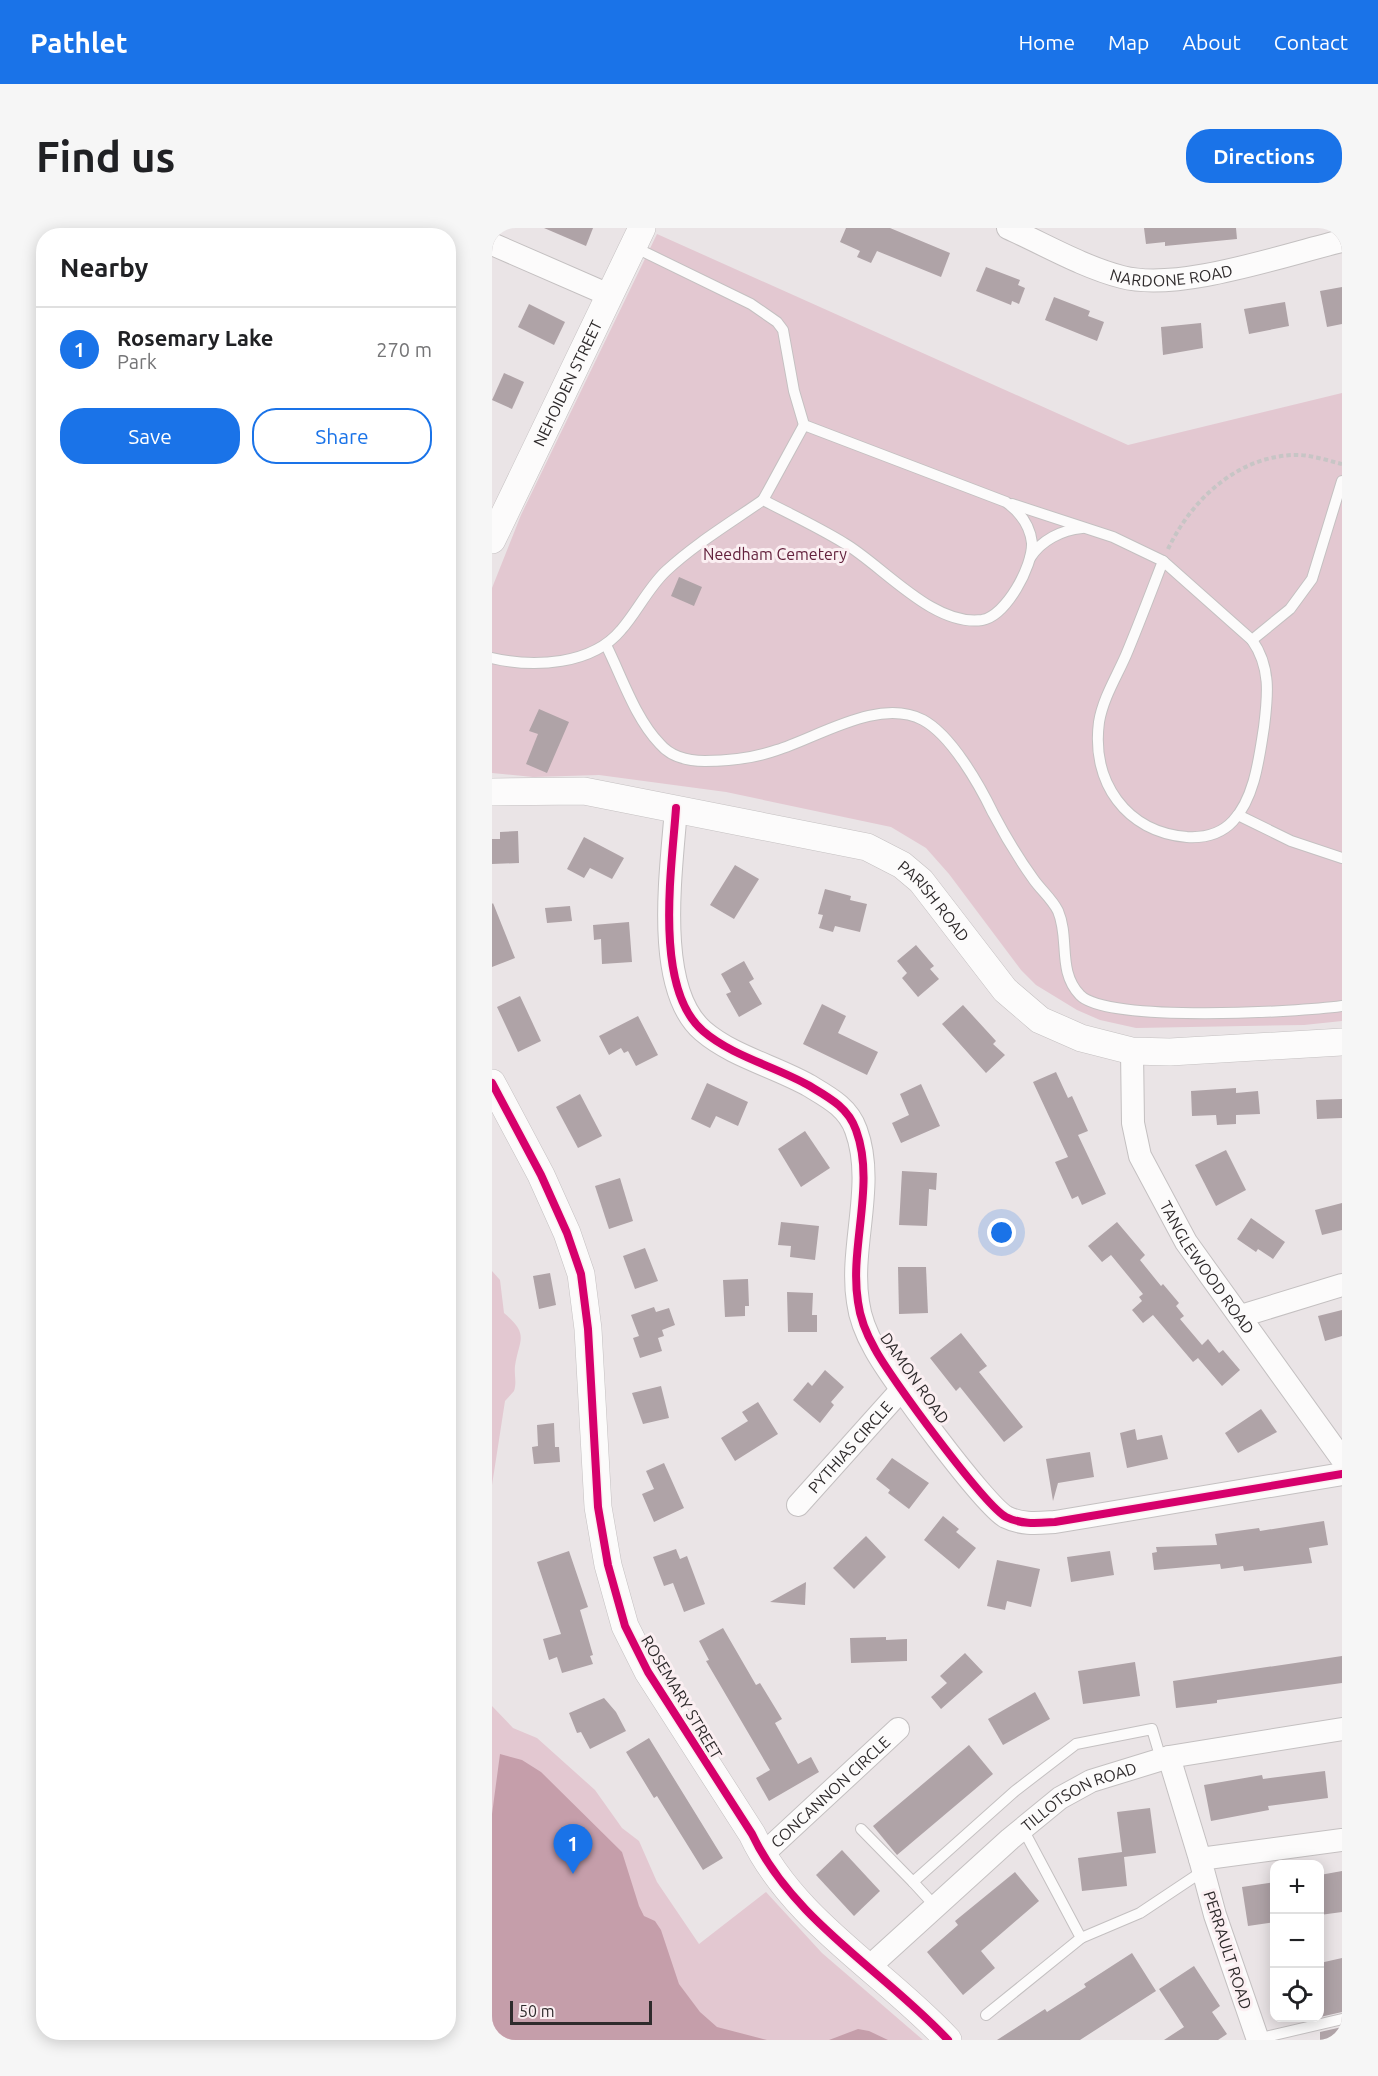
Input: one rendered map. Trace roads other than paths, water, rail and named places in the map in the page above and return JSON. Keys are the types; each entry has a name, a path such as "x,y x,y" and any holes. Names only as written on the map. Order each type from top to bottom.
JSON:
{"street":[{"name":"NARDONE ROAD","path":"1008,228 1111,274 1147,280 1194,277 1342,241"},
{"name":"NEHOIDEN STREET","path":"492,540 638,237"},
{"path":"492,244 609,295"},
{"name":"PARISH ROAD","path":"492,792 584,791 867,847 902,865 921,881 1005,990 1040,1020 1081,1038 1132,1051 1170,1052 1342,1042"},
{"name":"DAMON ROAD","path":"676,808 669,911 673,963 681,1000 693,1021 718,1042 802,1082 832,1100 849,1116 858,1137 862,1161 858,1303 875,1350 982,1493 1005,1516 1024,1523 1055,1522 1342,1474"},
{"name":"TANGLEWOOD ROAD","path":"1132,1051 1133,1123 1140,1156 1186,1242 1342,1459"},
{"name":"ROSEMARY STREET","path":"492,1083 540,1175 567,1233 581,1274 588,1329 598,1507 608,1565 625,1626 648,1672 752,1834 762,1855 807,1910 867,1968 948,2040"},
{"path":"1240,1316 1342,1285"},
{"name":"PYTHIAS CIRCLE","path":"798,1504 902,1389"},
{"name":"CONCANNON CIRCLE","path":"762,1855 898,1729"},
{"name":"TILLOTSON ROAD","path":"867,1968 1060,1798 1091,1781 1165,1758 1342,1729"},
{"name":"PERRAULT ROAD","path":"1165,1758 1257,2039"},
{"path":"1201,1865 1342,1840"}],"lane":[{"path":"492,658 543,662 586,655 606,645 622,630 665,572 763,500 804,425 794,391 783,330 777,322 638,237"},
{"path":"804,425 1006,502 1086,527 1163,561 1252,640 1265,664 1268,689 1255,776 1238,815 1227,827 1208,836 1174,835 1150,828 1123,809 1112,794 1102,765 1098,736 1104,705 1163,561"},
{"path":"1252,640 1290,609 1308,585 1340,494 1342,481"},
{"path":"763,500 844,542 910,594 953,615 982,620 1003,609 1032,550 1030,535 1017,510 1006,502"},
{"path":"1027,563 1043,543 1068,530 1086,527"},
{"path":"606,645 648,729 662,746 684,759 728,760 760,755 863,716 899,715 924,721 953,748 1029,873 1053,903 1065,937 1065,962 1070,978 1080,995 1095,1004 1134,1010 1255,1012 1342,1006"},
{"path":"1238,815 1291,841 1342,858"},
{"path":"913,1882 1015,1791 1076,1744 1152,1729 1165,1758"},
{"path":"861,1829 935,1906"},
{"path":"1023,1829 1081,1938"},
{"path":"986,2015 1081,1938 1140,1913 1201,1865"},
{"path":"1257,2039 1342,2019"}],"place":[{"name":"Rosemary Lake","path":"573,1874"}],"park label":[{"name":"Needham Cemetery","path":"775,554"}]}
